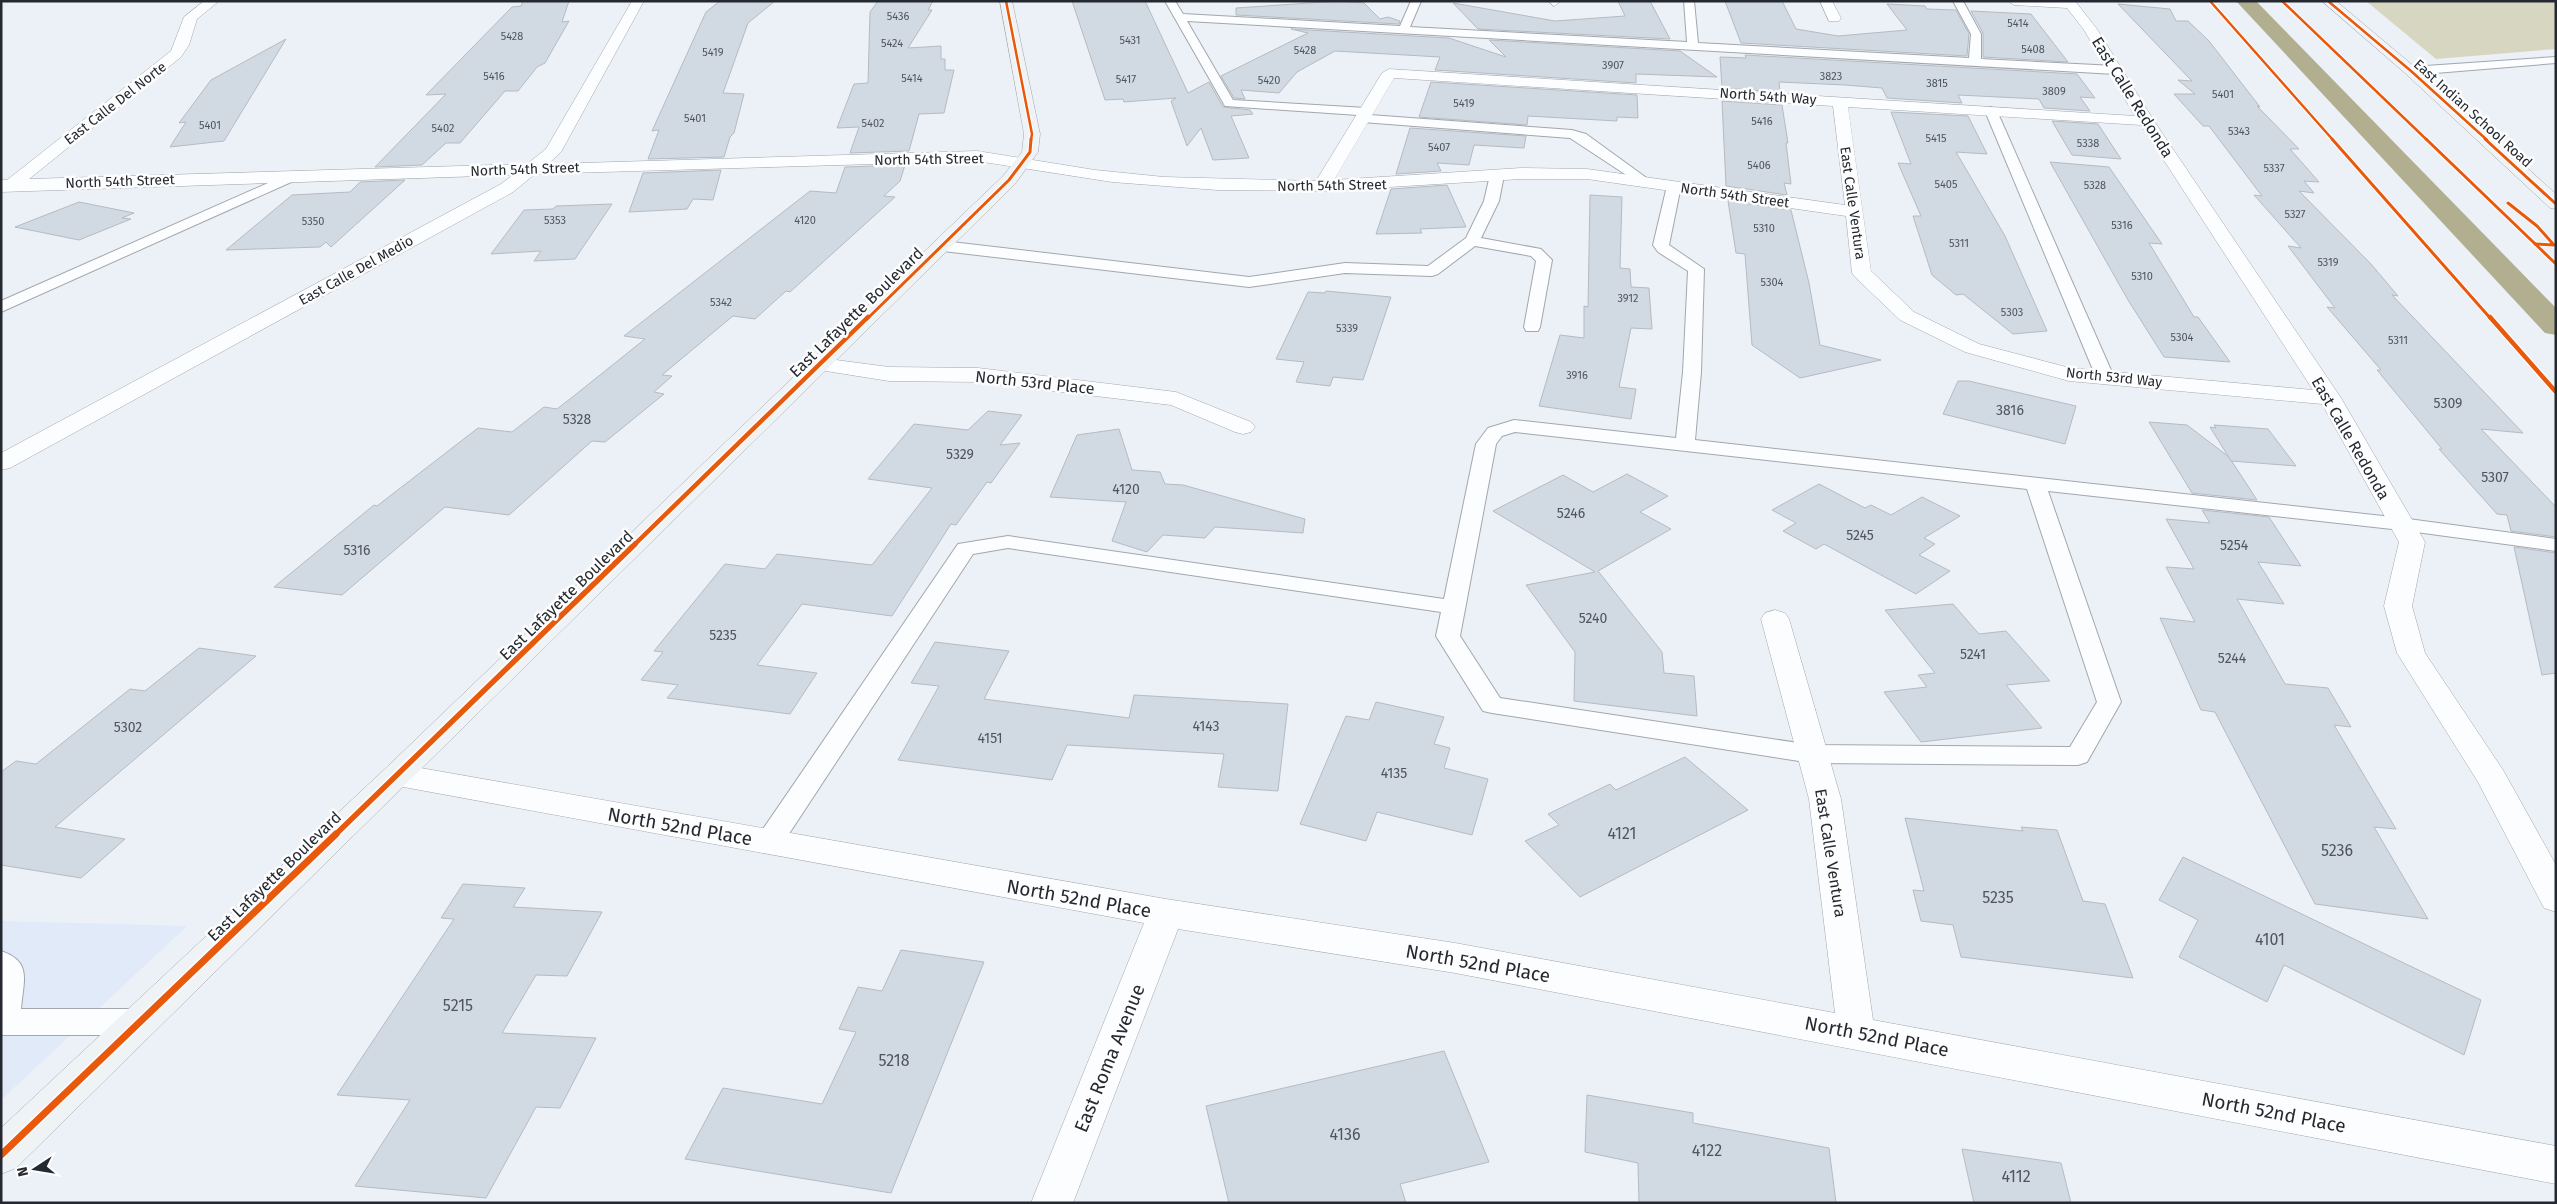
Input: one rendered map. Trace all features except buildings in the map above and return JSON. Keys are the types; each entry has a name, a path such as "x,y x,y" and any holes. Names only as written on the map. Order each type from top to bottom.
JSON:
{"street":[{"name":"East Calle Del Norte","path":"4,188 176,54 182,45 191,16 213,1"},
{"name":"East Calle Del Medio","path":"1,463 507,188 553,152 638,1"},
{"name":"East Lafayette Boulevard","path":"1,1155 398,775 1010,180 1030,152 1032,134 1006,1"},
{"path":"1826,1 1834,18"},
{"path":"2014,1 2071,3"},
{"name":"East Indian School Road","path":"2328,1 2411,71 2556,204"},
{"name":"East Calle Redonda","path":"2071,3 2146,121 2330,398 2412,542 2398,606 2411,653 2492,778 2556,898"},
{"name":"North 54th Way","path":"1364,115 1389,73 2146,121"},
{"name":"East Calle Ventura","path":"1840,101 1862,273 1907,316"},
{"path":"1322,186 1364,115"},
{"name":"North 54th Street","path":"4,188 534,168 977,156 1114,177 1191,184 1322,186 1403,184 1497,175 1568,173 1853,212"},
{"name":"North 53rd Way","path":"1907,316 1972,348 2069,374 2330,398"},
{"name":"North 53rd Place","path":"821,364 890,374 978,374 1176,399 1243,427"},
{"name":"East Calle Ventura","path":"1775,619 1825,799 1856,1032"},
{"name":"North 52nd Place","path":"398,775 1166,913 1455,958 2556,1165"},
{"name":"East Roma Avenue","path":"1052,1203 1166,913"}],"lane":[{"path":"1170,1 1229,103 1572,134 1580,137 1643,182"},
{"path":"1404,29 1416,1"},
{"path":"1689,1 1693,46"},
{"path":"1958,1 1976,34 1976,62"},
{"path":"1179,17 2115,70"},
{"path":"2411,71 2556,60"},
{"path":"1992,110 2105,378"},
{"path":"943,246 1249,282 1345,268 1432,271 1472,241 1489,209 1496,189 1497,175"},
{"path":"1,307 293,176"},
{"path":"1674,186 1661,245 1663,249 1696,269 1692,372 1685,445"},
{"path":"1472,241 1536,252 1544,260 1532,327"},
{"path":"2036,485 2109,702 2078,756 1812,754 1492,705 1448,636 1486,444 1495,432 1514,426 2401,524 2556,544"},
{"path":"769,842 966,549 1008,542 1453,608"},
{"path":"1,963 9,968 3,1021 138,1022"}],"shaded area":[{"path":"1,921 187,926 1,1100"}],"green space":[{"path":"2366,1 2550,1 2556,3 2556,49 2436,59"}],"waterway":[{"path":"2245,1 2556,326"}],"cycle path":[{"path":"1,1155 398,775 1009,180 1030,152 1032,134 1006,1"},
{"path":"2210,1 2556,392"},
{"path":"2282,1 2556,264"},
{"path":"2328,1 2411,71 2556,204"},
{"path":"2508,203 2537,226 2554,245 2535,244"}]}
